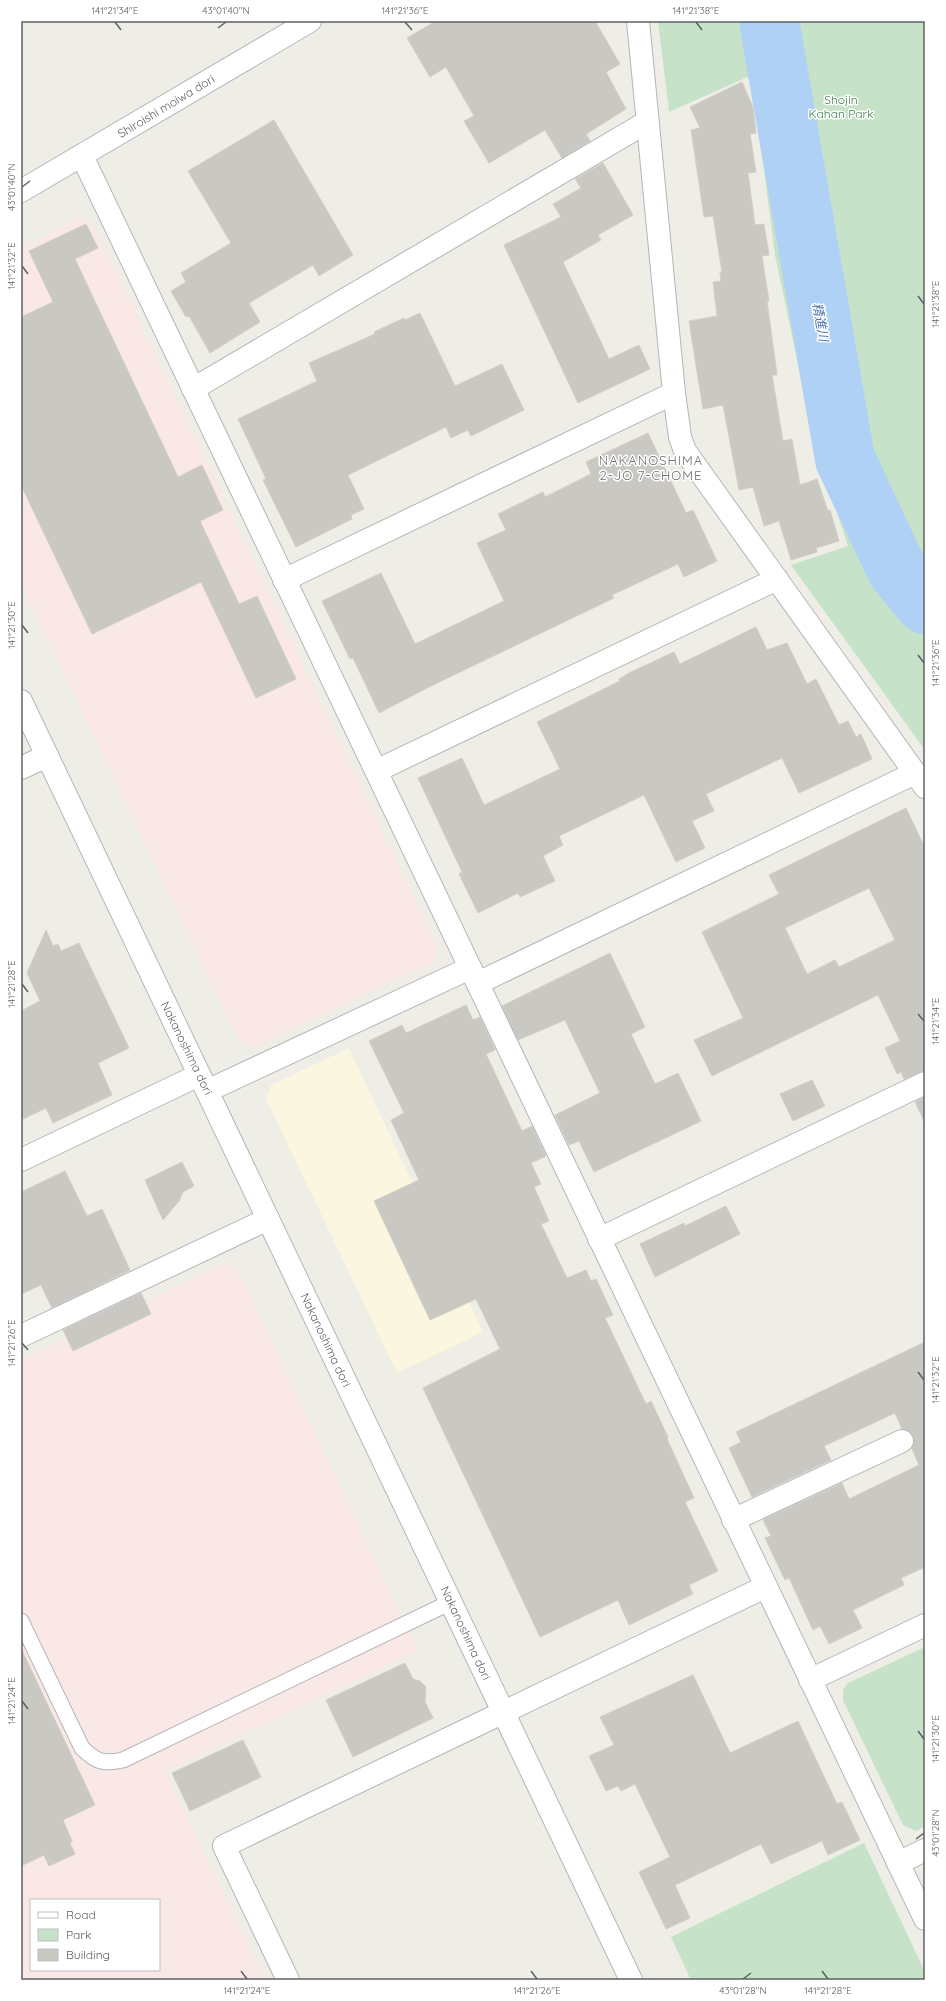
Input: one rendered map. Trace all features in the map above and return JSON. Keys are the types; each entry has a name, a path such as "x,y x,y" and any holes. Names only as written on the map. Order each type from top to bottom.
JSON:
{"street":[{"name":"Shiroishi moiwa dori","path":"21,192 310,21"},
{"path":"21,1160 203,1083 474,976 920,780 685,451 680,438 646,122 638,21"},
{"path":"193,389 646,122"},
{"path":"82,156 925,1919"},
{"path":"284,580 674,393"},
{"path":"376,771 777,579"},
{"name":"Nakanoshima dori","path":"21,701 631,1980"},
{"path":"21,768 47,756"},
{"path":"599,1238 925,1083"},
{"path":"21,1336 268,1219"},
{"path":"733,1520 902,1441"},
{"path":"288,1980 224,1846 765,1587"},
{"path":"810,1680 925,1625"},
{"path":"898,1863 925,1850"}],"lane":[{"path":"21,1621 82,1748 91,1757 110,1763 123,1760 451,1602"}],"shaded area":[{"path":"77,218 92,222 438,948 433,962 253,1048 239,1042 21,584 21,251"},
{"path":"349,1048 483,1332 397,1373 266,1099 271,1085"},
{"path":"224,1263 237,1268 418,1651 165,1771 265,1980 21,1980 21,1360"}],"green space":[{"name":"Shojin Kahan Park","path":"658,21 925,21 925,750 791,565 848,546 815,445 775,255 752,75 669,112"},
{"path":"925,1647 925,1826 916,1831 903,1825 843,1700 843,1690 848,1683"},
{"path":"864,1843 925,1972 925,1980 691,1980 671,1937"}],"building":[{"path":"436,21 595,21 620,64 606,72 626,109 586,134 590,141 562,158 545,130 489,163 464,121 474,116 446,67 430,77 407,38"},
{"path":"742,82 753,107 756,133 750,134 756,172 748,173 755,225 764,224 769,255 762,256 769,301 767,301 777,375 772,375 783,441 792,439 800,485 817,479 828,511 830,510 839,541 816,548 817,552 791,560 779,521 764,526 753,487 739,490 723,405 703,409 689,321 717,316 713,282 721,281 720,272 722,272 713,216 704,217 691,130 700,128 690,107"},
{"path":"274,120 353,255 319,276 313,265 249,303 260,322 210,353 189,316 186,317 171,291 186,282 181,273 231,243 188,171"},
{"path":"603,163 633,215 598,235 601,240 563,262 609,359 639,345 650,369 578,403 504,245 561,217 553,204 581,188 575,179"},
{"path":"86,224 98,248 75,259 178,477 202,465 223,510 200,521 239,604 257,596 296,679 256,698 201,582 92,634 21,485 21,317 53,302 29,251"},
{"path":"420,313 455,386 502,364 524,410 471,436 468,430 451,438 446,427 348,475 364,509 351,515 352,519 296,547 263,480 266,479 238,419 317,381 309,363 375,334 374,332 404,318 405,320"},
{"path":"648,433 686,513 693,510 717,561 684,577 678,564 612,595 614,598 431,686 379,713 353,658 350,659 322,601 381,573 415,644 504,601 477,543 506,530 498,514 543,492 545,497 591,474 586,462"},
{"path":"756,627 767,650 787,643 807,684 816,679 839,725 848,721 856,737 861,734 872,759 799,793 782,758 706,794 714,811 692,821 705,848 676,862 644,795 559,836 563,845 543,856 555,881 520,897 518,893 478,913 459,874 462,872 418,778 462,758 484,805 560,769 537,722 620,681 619,679 629,673 674,652 680,664"},
{"path":"906,808 925,848 925,1071 904,1079 901,1072 897,1074 885,1048 900,1041 878,995 712,1076 694,1040 743,1018 702,932 779,894 769,875","holes":["869,888 895,940 839,967 835,960 807,974 785,928"]},
{"path":"46,930 53,946 58,944 61,951 79,943 129,1048 98,1063 112,1095 53,1123 46,1108 21,1120 21,1011 40,1001 27,973"},
{"path":"610,953 645,1027 631,1034 655,1084 678,1073 701,1121 594,1172 579,1141 569,1145 555,1115 600,1093 565,1020 518,1040 502,1006"},
{"path":"466,1005 473,1020 480,1017 495,1050 486,1054 522,1131 532,1126 546,1156 531,1163 541,1184 534,1187 549,1221 541,1224 567,1278 586,1270 591,1281 596,1279 613,1315 605,1318 646,1404 651,1401 668,1437 667,1439 694,1498 685,1502 718,1571 689,1585 693,1594 629,1625 618,1600 540,1637 423,1388 500,1349 476,1299 430,1320 374,1201 419,1180 391,1120 404,1113 369,1041 402,1025 406,1033"},
{"path":"812,1080 825,1106 793,1121 780,1094"},
{"path":"925,1097 925,1123 915,1102"},
{"path":"182,1162 194,1186 183,1192 179,1201 163,1220 145,1180"},
{"path":"65,1171 87,1216 102,1209 130,1270 52,1308 41,1285 21,1294 21,1192"},
{"path":"726,1206 740,1234 655,1277 640,1244 684,1223 685,1226"},
{"path":"141,1293 151,1314 73,1351 63,1330"},
{"path":"925,1342 925,1567 901,1578 904,1585 853,1610 862,1628 829,1644 820,1626 813,1630 789,1578 785,1580 765,1538 771,1536 763,1520 842,1483 849,1499 919,1465 912,1449 914,1442 913,1435 909,1431 902,1429 895,1413 824,1446 831,1460 752,1497 729,1448 741,1442 736,1432"},
{"path":"21,1648 95,1805 63,1820 72,1841 70,1843 75,1854 49,1866 44,1855 21,1866"},
{"path":"405,1663 413,1679 420,1681 426,1687 425,1702 433,1718 353,1757 326,1700"},
{"path":"693,1675 730,1753 798,1721 837,1804 842,1802 860,1840 828,1855 822,1841 771,1864 761,1844 675,1885 690,1918 666,1929 639,1872 670,1857 635,1784 621,1791 618,1786 606,1791 589,1756 614,1745 600,1717"},
{"path":"243,1740 261,1777 190,1811 172,1773"}],"waterway":[{"name":"精進川","path":"769,21 845,459 897,570 925,604"}],"district":[{"name":"NAKANOSHIMA 2-JO 7-CHOME","path":"651,468"}]}
